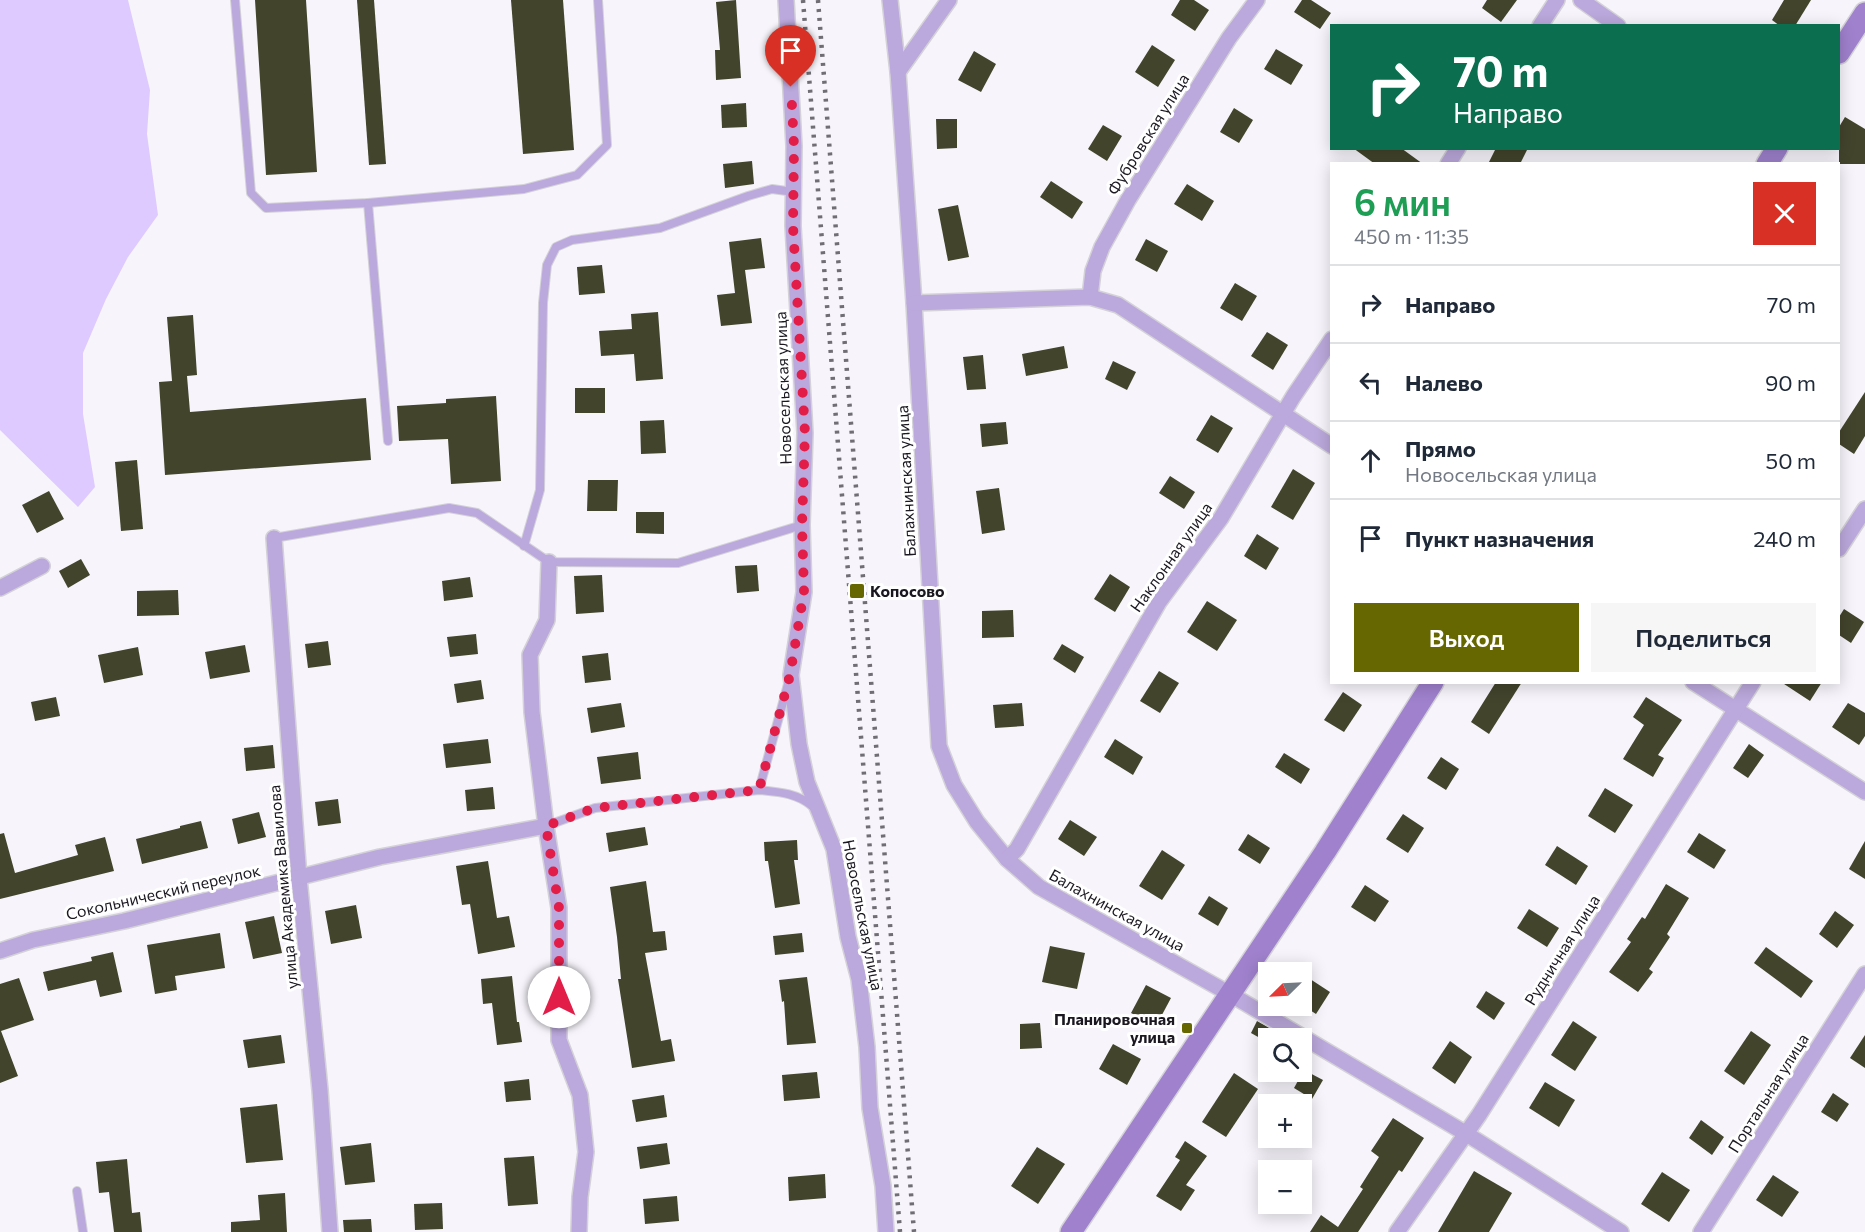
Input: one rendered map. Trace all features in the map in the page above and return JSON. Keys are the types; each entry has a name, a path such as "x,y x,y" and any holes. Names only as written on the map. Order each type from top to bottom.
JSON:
{"main road":[{"path":"1840,51 1865,13"},
{"path":"1071,1232 1325,852 1432,684"}],"street":[{"name":"Новосельская улица","path":"786,0 794,146 793,226 805,433 802,525 804,592 790,675 799,744 807,782 834,849 848,937 859,979 867,1047 870,1108 883,1186 886,1232"},
{"name":"Балахнинская улица","path":"890,0 898,72 914,303 939,746 954,785 1006,860 1039,887 1230,994 1465,1133 1621,1232"},
{"path":"898,72 949,0"},
{"name":"Фубровская улица","path":"1090,297 1093,271 1102,247 1128,200 1229,38 1257,0"},
{"path":"1541,24 1557,0"},
{"path":"1581,0 1615,24"},
{"path":"914,303 1090,297 1118,305 1330,445"},
{"name":"Наклонная улица","path":"1006,860 1017,849 1159,602 1221,518 1330,342"},
{"path":"1840,547 1865,509"},
{"name":"улица Академика Вавилова","path":"274,538 298,878 320,1090 330,1232"},
{"path":"549,562 547,620 530,655 532,712 559,908 559,1040 580,1095 586,1152 580,1197 579,1232"},
{"path":"0,588 42,566"},
{"path":"1697,684 1865,792"},
{"name":"Рудничная улица","path":"1396,1232 1479,1115 1752,684"},
{"name":"Сокольнический переулок","path":"0,951 33,940 124,921 380,858 546,826"},
{"name":"Портальная улица","path":"1701,1232 1865,974"}],"lane":[{"path":"236,0 251,193 266,208 368,203 524,189 577,175 607,145 598,0"},
{"path":"524,546 540,490 543,303 547,265 556,247 572,240 660,228 772,189 794,192"},
{"path":"368,203 388,441"},
{"path":"274,538 449,508 477,513 549,562 678,563 802,525"},
{"path":"759,790 790,675"},
{"path":"546,826 595,808 759,790 786,792 803,798 820,813"},
{"path":"77,1191 83,1232"}],"shaded area":[{"path":"0,0 128,0 150,90 147,134 158,215 128,257 106,299 83,353 83,414 95,487 78,507 0,430"}],"building":[{"path":"255,0 306,0 317,172 266,175"},
{"path":"357,0 374,0 386,164 369,165"},
{"path":"511,0 563,0 574,150 523,154"},
{"path":"736,0 741,78 716,80 715,50 720,50 716,2"},
{"path":"1180,0 1194,0 1209,10 1195,31 1171,15"},
{"path":"1302,0 1311,0 1331,13 1320,29 1294,12"},
{"path":"1487,0 1517,0 1501,22 1482,8"},
{"path":"1784,0 1811,0 1796,24 1777,24 1772,20"},
{"path":"1152,45 1175,60 1158,87 1135,72"},
{"path":"1276,49 1303,65 1291,85 1264,69"},
{"path":"974,51 996,64 981,92 958,80"},
{"path":"746,103 747,127 722,128 721,105"},
{"path":"1234,108 1253,120 1239,143 1220,132"},
{"path":"1845,117 1865,129 1865,164 1840,164 1840,125"},
{"path":"936,119 957,119 957,148 937,149"},
{"path":"1103,125 1122,136 1107,161 1088,149"},
{"path":"1356,150 1404,150 1420,162 1372,162"},
{"path":"1495,150 1527,150 1521,162 1489,162"},
{"path":"752,161 754,184 725,188 723,164"},
{"path":"1051,181 1083,202 1072,219 1040,197"},
{"path":"1187,184 1214,201 1202,221 1174,204"},
{"path":"958,205 969,257 948,261 938,209"},
{"path":"761,238 765,268 745,270 752,323 721,326 717,295 735,293 729,242"},
{"path":"1146,239 1168,251 1157,272 1135,260"},
{"path":"602,265 605,293 579,295 577,267"},
{"path":"1235,283 1257,296 1242,321 1220,308"},
{"path":"658,312 663,379 636,381 634,354 601,356 599,331 632,329 631,314"},
{"path":"193,315 197,375 187,376 190,412 366,398 371,460 165,475 159,382 172,381 167,317"},
{"path":"1267,332 1288,345 1273,370 1251,356"},
{"path":"1064,346 1068,368 1026,376 1022,354"},
{"path":"983,355 986,389 967,390 963,357"},
{"path":"1113,361 1136,372 1127,390 1105,379"},
{"path":"575,388 605,388 605,413 575,413"},
{"path":"1865,392 1865,436 1854,454 1840,445 1840,430"},
{"path":"496,396 501,481 451,484 448,439 399,441 397,406 446,403 446,399"},
{"path":"1211,415 1233,428 1218,453 1196,440"},
{"path":"664,420 666,453 641,454 640,421"},
{"path":"1006,422 1008,444 982,447 980,424"},
{"path":"137,460 143,529 121,531 115,462"},
{"path":"1293,469 1315,483 1293,520 1271,507"},
{"path":"1170,476 1195,492 1184,509 1159,493"},
{"path":"588,480 618,480 617,511 587,511"},
{"path":"999,488 1005,530 982,534 976,491"},
{"path":"49,491 64,519 37,533 22,505"},
{"path":"636,512 664,512 664,534 636,533"},
{"path":"1257,534 1279,548 1266,570 1244,556"},
{"path":"81,559 90,575 68,588 59,571"},
{"path":"757,565 759,591 737,593 735,566"},
{"path":"1110,574 1130,587 1115,612 1094,599"},
{"path":"602,575 604,612 576,614 574,576"},
{"path":"470,577 473,597 444,601 442,581"},
{"path":"178,590 179,615 137,616 137,591"},
{"path":"1207,601 1237,620 1217,651 1187,632"},
{"path":"1844,609 1864,622 1851,643 1840,636 1840,615"},
{"path":"1013,610 1014,637 982,638 982,611"},
{"path":"476,634 478,654 450,657 447,637"},
{"path":"328,641 331,665 308,668 305,644"},
{"path":"1062,644 1084,657 1075,673 1053,659"},
{"path":"245,645 250,672 210,679 205,652"},
{"path":"138,647 143,675 104,683 98,655"},
{"path":"608,653 611,680 585,683 582,656"},
{"path":"1159,671 1179,683 1160,713 1140,701"},
{"path":"481,680 484,699 457,703 454,684"},
{"path":"1495,684 1521,684 1489,734 1471,722"},
{"path":"1784,684 1821,684 1810,701"},
{"path":"1343,692 1362,705 1344,732 1324,720"},
{"path":"56,697 60,716 35,721 31,702"},
{"path":"1646,697 1682,720 1658,755 1664,758 1653,777 1623,759 1644,725 1633,717"},
{"path":"621,703 625,727 591,733 587,708"},
{"path":"1022,703 1024,726 995,728 993,705"},
{"path":"1848,703 1865,713 1865,736 1859,745 1832,727"},
{"path":"488,739 491,763 446,768 443,744"},
{"path":"1115,739 1143,757 1133,775 1104,757"},
{"path":"1749,744 1764,755 1748,778 1733,768"},
{"path":"273,745 275,768 246,771 244,748"},
{"path":"638,752 641,779 601,784 597,757"},
{"path":"1284,753 1310,769 1301,784 1275,767"},
{"path":"1441,757 1459,769 1446,790 1427,778"},
{"path":"493,787 495,809 467,811 465,790"},
{"path":"1605,788 1633,805 1615,833 1588,816"},
{"path":"338,799 341,823 318,826 315,802"},
{"path":"259,812 266,837 238,844 232,819"},
{"path":"1403,814 1424,828 1408,853 1386,839"},
{"path":"1070,820 1097,837 1084,856 1058,839"},
{"path":"201,821 208,848 142,864 136,839"},
{"path":"645,827 648,845 609,852 606,833"},
{"path":"4,833 15,873 78,855 75,845 105,837 114,871 0,899 0,834"},
{"path":"1699,833 1726,850 1714,869 1687,852"},
{"path":"1248,834 1270,848 1260,864 1238,850"},
{"path":"797,840 798,860 794,860 800,904 775,908 768,861 765,861 764,842"},
{"path":"1865,841 1865,879 1849,869"},
{"path":"1557,846 1588,866 1576,885 1545,865"},
{"path":"1162,850 1185,865 1162,900 1139,886"},
{"path":"488,861 497,918 509,916 515,947 478,954 470,904 462,905 456,866"},
{"path":"646,881 653,932 665,931 667,950 645,953 661,1041 671,1039 675,1061 632,1068 618,979 621,979 610,887"},
{"path":"1666,884 1689,898 1667,934 1670,937 1649,969 1653,972 1638,992 1609,972 1631,942 1627,939 1642,917 1645,919"},
{"path":"1365,885 1389,901 1375,922 1351,907"},
{"path":"1209,896 1228,908 1218,926 1198,914"},
{"path":"356,905 362,938 331,944 325,911"},
{"path":"1529,909 1559,928 1547,947 1517,928"},
{"path":"1835,911 1854,925 1837,948 1819,934"},
{"path":"274,916 282,953 253,959 245,922"},
{"path":"220,933 225,968 175,976 177,990 155,994 147,945"},
{"path":"802,933 804,952 775,955 773,936"},
{"path":"1050,946 1085,953 1077,989 1042,982"},
{"path":"1766,947 1813,981 1801,998 1754,963"},
{"path":"113,952 122,992 100,997 96,980 48,991 43,972 92,961 91,957"},
{"path":"512,976 517,1022 519,1022 522,1042 497,1045 492,1003 483,1004 481,979"},
{"path":"807,977 816,1043 787,1045 784,1001 782,1002 779,980"},
{"path":"19,978 34,1020 1,1031 18,1076 0,1083 0,984"},
{"path":"1312,980 1330,992 1316,1014 1312,1011"},
{"path":"1146,985 1171,998 1156,1026 1131,1013"},
{"path":"1486,991 1505,1003 1494,1020 1476,1007"},
{"path":"1257,1021 1269,1028 1258,1028 1258,1037 1251,1033"},
{"path":"1573,1021 1597,1037 1575,1071 1551,1055"},
{"path":"1040,1023 1042,1048 1020,1049 1020,1024"},
{"path":"1751,1031 1771,1045 1744,1085 1724,1071"},
{"path":"281,1035 285,1063 248,1068 243,1040"},
{"path":"1865,1035 1865,1068 1850,1058"},
{"path":"1450,1041 1472,1057 1455,1084 1432,1068"},
{"path":"1113,1044 1141,1059 1127,1085 1099,1069"},
{"path":"817,1072 820,1098 784,1101 782,1075"},
{"path":"1234,1073 1258,1089 1226,1137 1202,1122"},
{"path":"1312,1074 1323,1080 1312,1099 1312,1094 1304,1094 1294,1088 1297,1082 1312,1082"},
{"path":"529,1079 531,1100 506,1102 504,1082"},
{"path":"1545,1082 1575,1100 1559,1127 1529,1108"},
{"path":"1833,1093 1849,1104 1837,1122 1821,1112"},
{"path":"664,1095 667,1117 636,1122 632,1100"},
{"path":"277,1104 283,1160 246,1163 240,1108"},
{"path":"1393,1118 1424,1138 1402,1172 1399,1170 1358,1232 1310,1232 1321,1215 1338,1227 1363,1189 1360,1187 1379,1157 1371,1151"},
{"path":"1701,1120 1724,1137 1712,1155 1689,1138"},
{"path":"1185,1141 1207,1156 1186,1185 1195,1190 1181,1211 1156,1196 1180,1160 1175,1157"},
{"path":"371,1143 375,1182 345,1185 340,1147"},
{"path":"667,1143 670,1164 640,1169 637,1147"},
{"path":"1037,1147 1065,1164 1038,1204 1011,1186"},
{"path":"534,1156 538,1204 508,1206 504,1158"},
{"path":"127,1159 132,1213 140,1212 142,1232 114,1232 109,1192 99,1193 96,1162"},
{"path":"1474,1171 1512,1193 1489,1232 1438,1232"},
{"path":"1662,1172 1690,1190 1669,1222 1641,1204"},
{"path":"825,1174 826,1198 789,1201 788,1177"},
{"path":"1773,1175 1799,1192 1782,1217 1756,1200"},
{"path":"285,1193 287,1232 231,1232 231,1222 260,1220 258,1195"},
{"path":"677,1196 679,1221 645,1224 643,1199"},
{"path":"442,1203 443,1229 415,1230 414,1204"},
{"path":"371,1219 372,1232 344,1232 343,1220"}],"railway":[{"path":"803,0 900,1232"},
{"path":"818,0 914,1232"}],"place":[{"name":"Копосово","path":"857,591"},
{"name":"Планировочная улица","path":"1187,1028"}],"route":[{"path":"559,997 559,908 546,826 595,808 759,790 790,675 804,592 802,525 805,433 793,226 794,146 791,87"}]}
